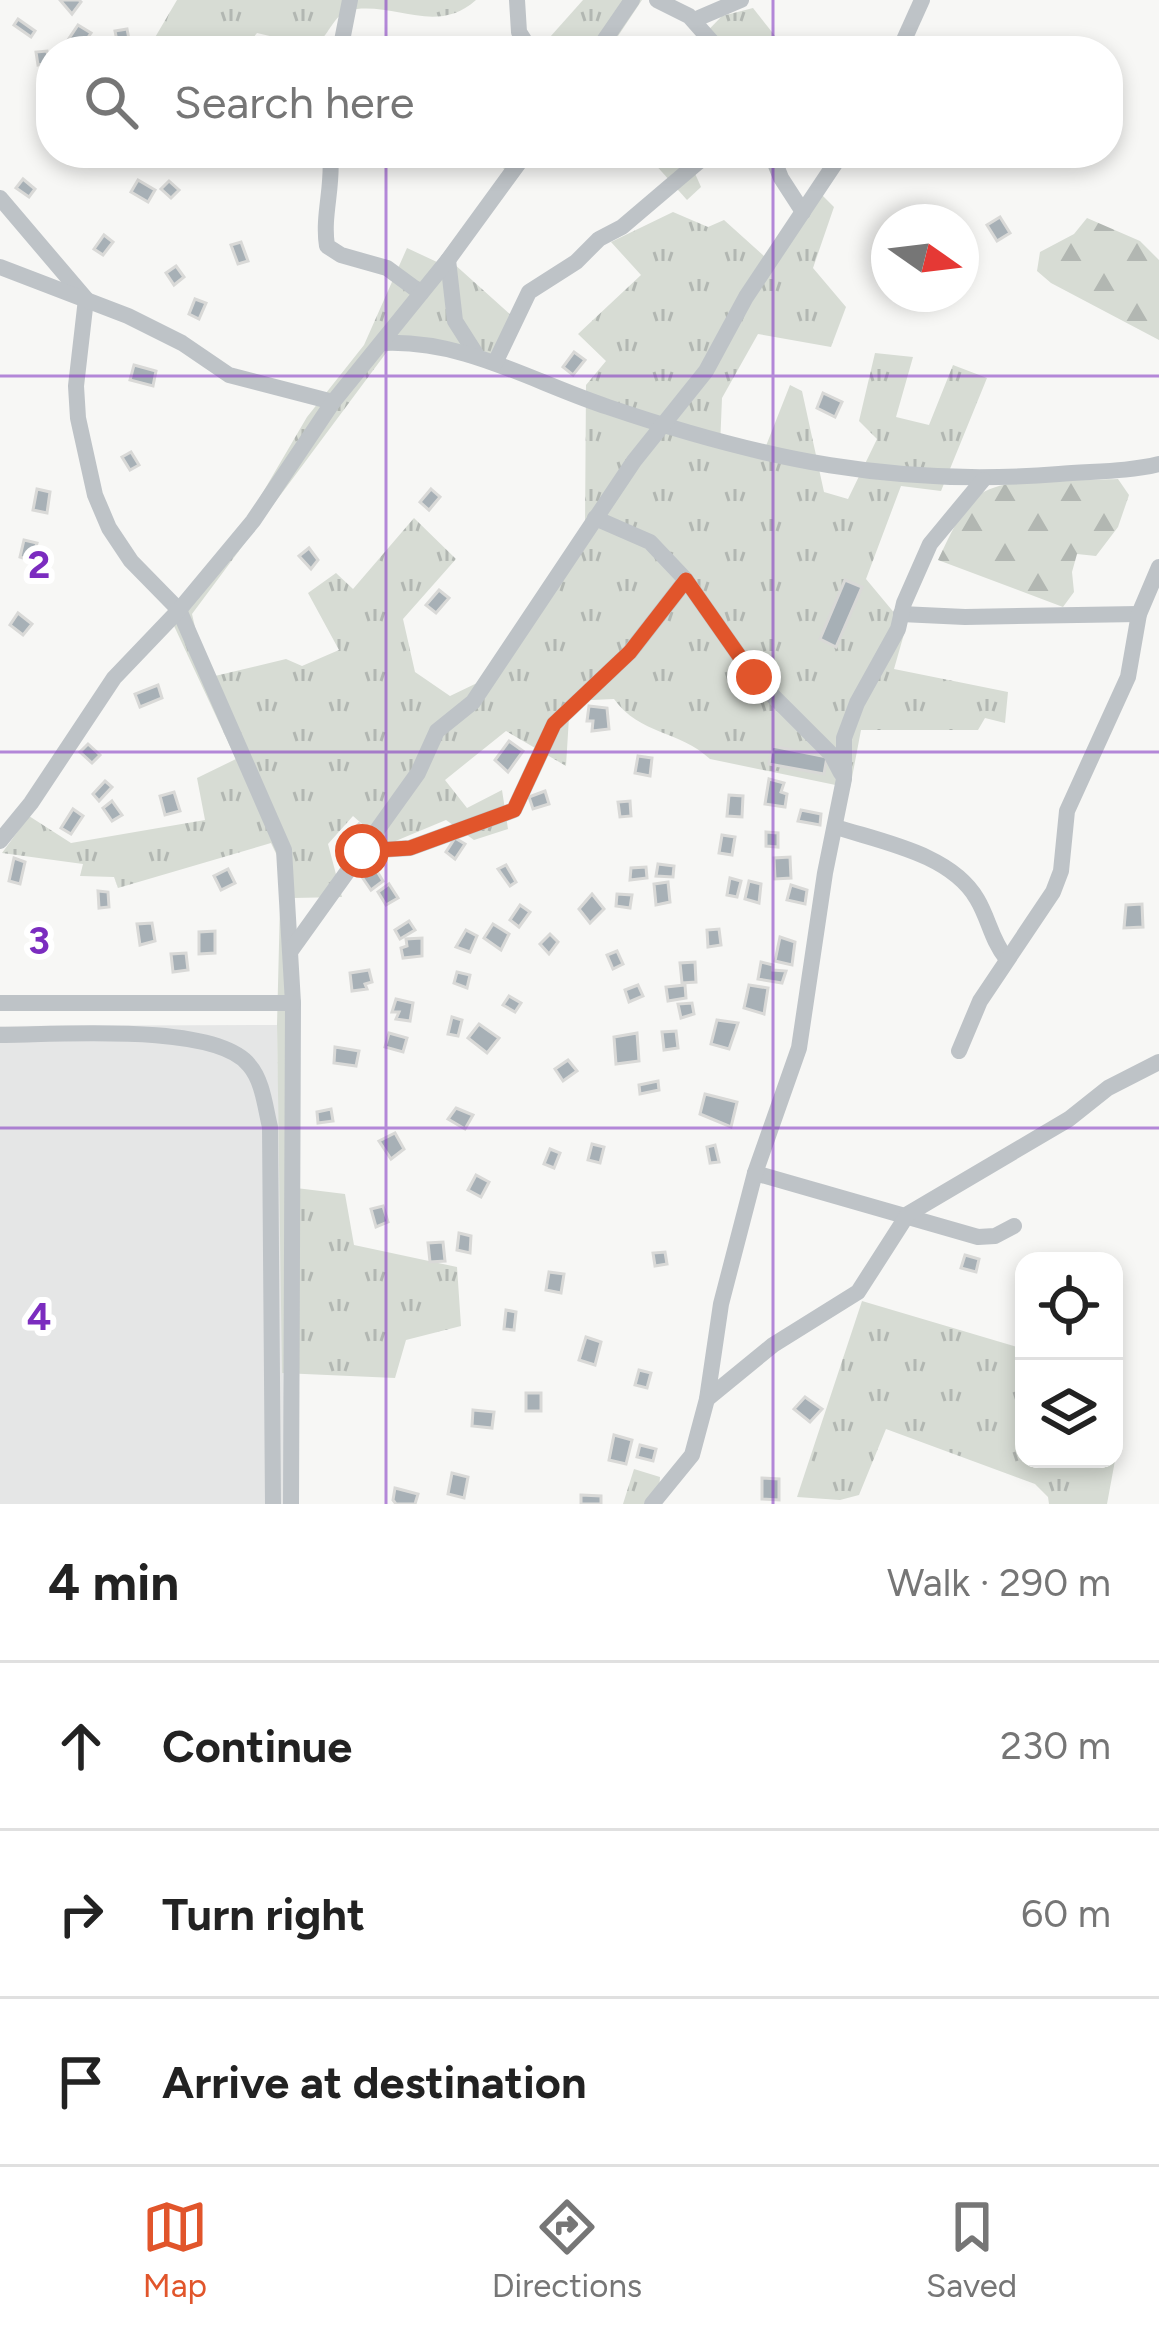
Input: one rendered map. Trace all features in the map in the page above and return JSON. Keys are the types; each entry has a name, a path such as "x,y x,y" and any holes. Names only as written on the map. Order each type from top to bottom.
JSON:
{"street":[{"path":"343,36 350,0"},
{"path":"517,0 522,36"},
{"path":"607,36 632,0"},
{"path":"657,0 694,20 707,36"},
{"path":"694,20 741,0"},
{"path":"906,36 922,0"},
{"path":"330,168 324,227 327,247 387,268 422,293"},
{"path":"0,842 114,678 253,521 333,402 515,168"},
{"path":"495,363 530,292 576,262 598,239 622,227 691,168"},
{"path":"777,168 803,212"},
{"path":"291,949 418,772 437,731 473,703 596,518 706,371 746,297 832,168"},
{"path":"0,198 86,299 76,386 94,495 130,561 179,610 280,838 293,1003 291,1504"},
{"path":"448,260 455,321 476,354"},
{"path":"0,267 86,299 182,343 229,375 333,402"},
{"path":"382,343 417,341 476,354 551,388 663,426 840,470 983,480 1159,464"},
{"path":"652,1504 692,1455 707,1399 721,1304 755,1173 799,1048 844,779 844,738 857,703 898,629 930,544 983,480"},
{"path":"596,518 650,542 686,580 754,677 831,754 844,779"},
{"path":"959,1051 980,1001 1053,892 1061,871 1067,811 1128,676 1139,614 1159,567"},
{"path":"362,851 410,848 514,810 554,724 630,652 686,580"},
{"path":"902,614 1139,614"},
{"path":"836,827 929,859 962,880 976,897 992,940 1006,958"},
{"path":"0,1003 293,1003"},
{"path":"0,1035 188,1037 223,1047 248,1063 261,1088 270,1127 273,1504"},
{"path":"707,1399 772,1346 858,1292 908,1214 1069,1119 1108,1088 1159,1062"},
{"path":"755,1173 978,1237 995,1236 1014,1226"}],"shaded area":[{"path":"277,1025 286,1504 0,1504 0,1026"}],"green space":[{"path":"177,0 476,0 462,10 433,17 357,9 337,18 324,36 156,36"},
{"path":"583,0 642,0 618,36 551,36"},
{"path":"753,8 775,36 703,36 722,16"},
{"path":"503,168 525,168 453,263 513,317 489,369 445,350 389,349 192,614 200,649 215,676 286,659 302,666 339,650 308,593 336,573 353,589 414,518 456,559 403,619 415,672 450,696 502,671 585,529 586,385 606,361 578,334 641,275 611,242 673,212 708,227 724,220 774,265 821,194 834,207 813,268 846,307 831,347 758,334 722,398 720,447 762,456 790,385 802,391 824,492 848,499 877,439 859,421 875,353 913,357 896,417 929,425 953,365 987,378 941,491 901,486 866,579 906,627 894,669 1008,692 1005,723 985,718 978,730 861,730 850,788 710,759 636,719 614,699 570,701 566,766 506,731 445,780 467,808 502,790 508,829 474,840 446,820 386,845 353,816 328,844 342,897 293,898 296,1188 345,1194 354,1245 457,1267 461,1326 406,1340 395,1378 282,1373 277,1025 281,864 271,843 118,888 114,877 80,876 83,864 2,853 29,816 71,843 205,820 197,778 236,759 168,613 252,511 307,417 364,345 407,248 437,262 505,172"},
{"path":"658,168 693,168 701,187 687,200"},
{"path":"1087,218 1140,241 1159,260 1159,340 1037,271 1040,252 1074,234"},
{"path":"1118,479 1129,495 1118,527 1096,556 1077,554 1074,592 1063,607 938,560 965,510 989,489 1024,482"},
{"path":"862,1301 1015,1346 1015,1468 1114,1468 1107,1504 1049,1504 1035,1484 886,1429 859,1495 840,1500 797,1497"},
{"path":"634,1469 660,1477 658,1504 623,1504"}],"building":[{"path":"60,0 79,0 81,2 72,14"},
{"path":"18,19 35,31 31,37 14,25"},
{"path":"78,25 91,33 89,36 71,36"},
{"path":"23,179 35,189 29,197 16,188"},
{"path":"138,180 155,190 148,202 131,192"},
{"path":"169,181 179,190 171,198 161,189"},
{"path":"1000,217 1010,233 997,241 987,225"},
{"path":"104,235 113,242 103,255 94,249"},
{"path":"241,242 248,261 238,264 231,245"},
{"path":"176,266 184,277 174,285 166,273"},
{"path":"195,299 206,303 199,319 189,314"},
{"path":"574,352 585,360 573,375 563,367"},
{"path":"134,365 156,371 153,386 130,380"},
{"path":"823,393 842,402 835,417 817,408"},
{"path":"131,452 139,465 130,470 122,457"},
{"path":"37,489 50,492 47,513 33,510"},
{"path":"431,489 440,497 429,510 420,502"},
{"path":"24,540 37,543 32,561 20,557"},
{"path":"309,548 318,560 311,569 299,556"},
{"path":"845,580 862,587 836,647 820,639"},
{"path":"439,590 449,598 436,613 426,605"},
{"path":"18,613 32,624 23,635 10,625"},
{"path":"158,685 162,698 140,707 135,694"},
{"path":"589,706 607,708 609,729 592,731 593,721 587,721"},
{"path":"509,741 523,751 508,772 495,760"},
{"path":"88,744 100,755 92,763 80,752"},
{"path":"772,746 827,757 824,774 769,764"},
{"path":"638,756 652,758 650,776 635,773"},
{"path":"769,779 784,783 785,807 765,804"},
{"path":"105,781 112,787 99,801 93,794"},
{"path":"545,791 549,804 533,809 529,797"},
{"path":"174,792 180,811 165,815 160,796"},
{"path":"729,795 743,796 742,817 727,816"},
{"path":"112,801 122,815 112,821 103,808"},
{"path":"630,801 631,816 620,817 618,802"},
{"path":"73,809 83,816 71,834 61,828"},
{"path":"801,810 821,814 820,825 798,821"},
{"path":"359,824 365,831 356,843 349,835"},
{"path":"766,832 778,833 778,847 766,846"},
{"path":"722,835 735,837 732,855 719,853"},
{"path":"455,838 465,844 455,859 446,852"},
{"path":"790,857 791,878 775,879 774,858"},
{"path":"14,858 25,862 20,884 9,881"},
{"path":"658,864 674,866 673,877 656,876"},
{"path":"506,865 516,882 510,886 498,869"},
{"path":"646,867 647,878 630,880 631,868"},
{"path":"375,868 383,881 371,890 362,877"},
{"path":"228,869 235,883 221,890 214,876"},
{"path":"730,878 741,881 737,897 727,895"},
{"path":"749,881 761,884 759,903 745,899"},
{"path":"668,882 670,902 656,905 654,884"},
{"path":"389,884 398,898 386,905 378,892"},
{"path":"791,885 807,890 805,904 787,900"},
{"path":"98,891 108,892 109,907 99,908"},
{"path":"592,894 604,909 590,923 579,909"},
{"path":"617,894 632,895 630,908 616,906"},
{"path":"1142,904 1143,927 1124,928 1126,905"},
{"path":"520,905 530,912 519,927 510,920"},
{"path":"409,921 415,930 400,939 395,930"},
{"path":"152,923 155,941 140,945 137,924"},
{"path":"493,924 509,934 501,950 484,938"},
{"path":"719,929 721,945 708,947 707,930"},
{"path":"466,930 477,936 470,952 456,947"},
{"path":"215,931 215,953 199,954 199,932"},
{"path":"550,934 558,942 549,954 540,944"},
{"path":"780,937 795,942 792,965 775,961"},
{"path":"422,938 422,956 403,958 406,939"},
{"path":"617,951 623,964 613,969 607,955"},
{"path":"186,953 188,970 173,972 171,954"},
{"path":"695,962 696,982 682,983 680,963"},
{"path":"761,962 786,971 782,983 758,979"},
{"path":"369,970 372,982 365,984 367,989 352,991 350,973"},
{"path":"457,972 470,975 467,988 454,983"},
{"path":"638,985 643,996 629,1002 625,990"},
{"path":"685,985 686,998 668,1001 666,987"},
{"path":"749,985 768,988 764,1014 744,1008"},
{"path":"509,996 521,1003 515,1012 503,1005"},
{"path":"396,999 413,1003 410,1021 396,1019 399,1012 392,1012"},
{"path":"692,1003 694,1014 681,1018 678,1004"},
{"path":"452,1017 462,1020 458,1036 448,1034"},
{"path":"717,1020 738,1023 729,1049 711,1044"},
{"path":"479,1024 499,1038 487,1053 468,1038"},
{"path":"676,1031 678,1048 664,1050 662,1032"},
{"path":"389,1033 407,1038 403,1052 385,1047"},
{"path":"637,1033 639,1061 616,1064 614,1037"},
{"path":"335,1047 359,1051 356,1066 334,1063"},
{"path":"568,1060 577,1071 563,1081 555,1069"},
{"path":"658,1081 659,1090 640,1094 639,1085"},
{"path":"705,1094 737,1102 731,1127 700,1114"},
{"path":"456,1108 473,1115 465,1129 448,1119"},
{"path":"331,1109 333,1121 318,1123 317,1112"},
{"path":"395,1133 404,1149 391,1159 379,1141"},
{"path":"592,1144 604,1147 600,1163 588,1160"},
{"path":"715,1145 719,1162 710,1163 707,1147"},
{"path":"550,1149 560,1153 554,1168 544,1164"},
{"path":"476,1175 489,1182 481,1197 468,1190"},
{"path":"383,1206 388,1222 376,1227 371,1209"},
{"path":"459,1233 471,1236 470,1253 457,1250"},
{"path":"443,1242 445,1261 430,1262 428,1243"},
{"path":"665,1252 667,1264 655,1266 653,1253"},
{"path":"965,1255 979,1259 976,1272 961,1268"},
{"path":"549,1272 564,1274 561,1293 546,1290"},
{"path":"506,1310 516,1312 514,1330 504,1329"},
{"path":"586,1337 601,1342 595,1365 579,1360"},
{"path":"639,1370 651,1373 647,1388 635,1385"},
{"path":"526,1393 541,1393 541,1411 526,1411"},
{"path":"805,1397 822,1409 810,1422 794,1409"},
{"path":"473,1410 494,1412 492,1428 472,1426"},
{"path":"614,1435 632,1440 626,1464 609,1460"},
{"path":"640,1445 656,1449 653,1461 637,1457"},
{"path":"452,1473 468,1477 464,1498 448,1494"},
{"path":"762,1478 779,1479 779,1500 762,1499"},
{"path":"395,1488 418,1494 415,1504 396,1504"},
{"path":"581,1495 601,1496 601,1504 581,1504"}],"route":[{"path":"362,851 410,848 514,810 554,724 630,652 686,580 754,677"}]}
